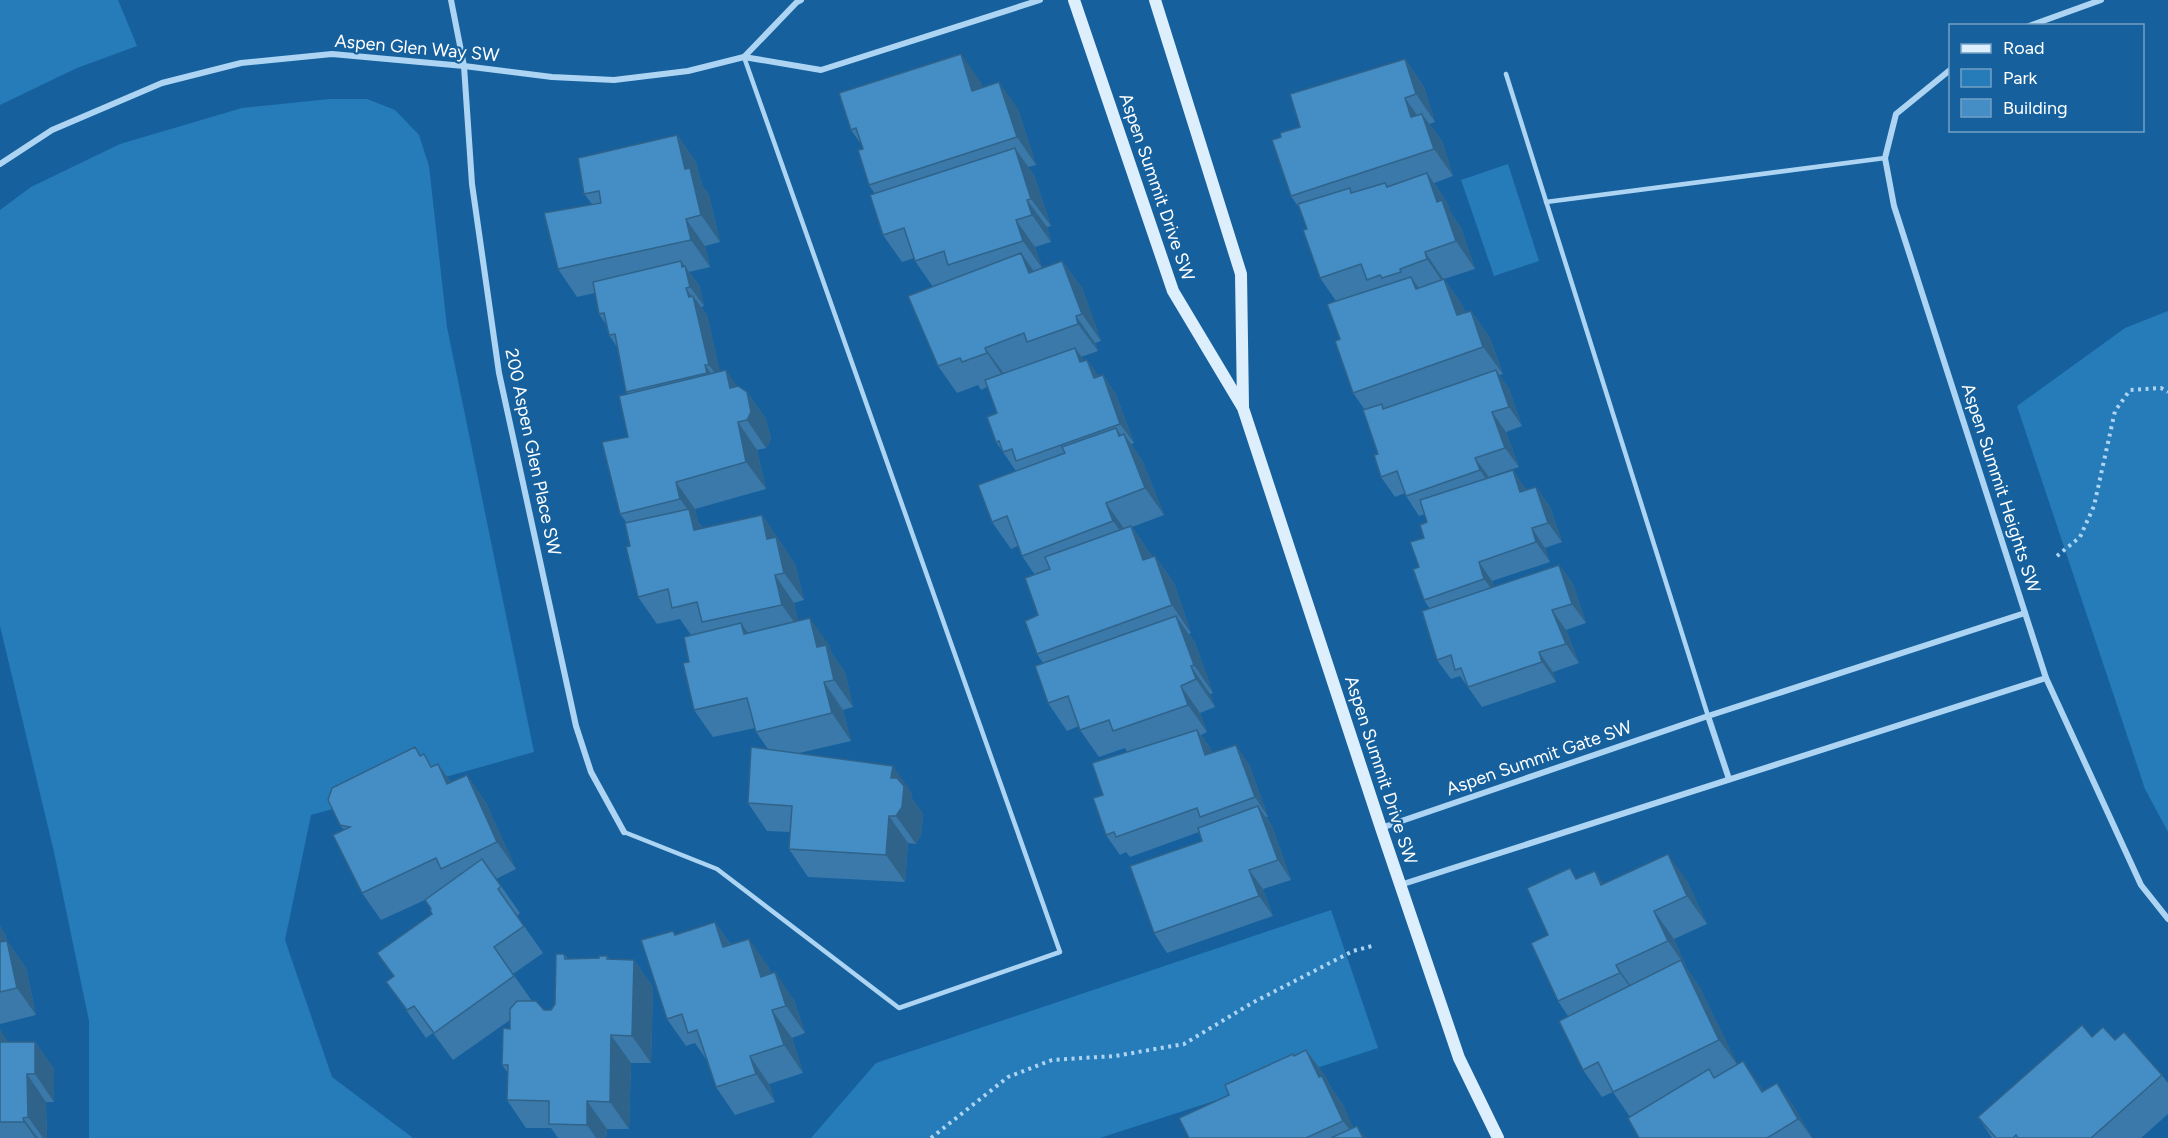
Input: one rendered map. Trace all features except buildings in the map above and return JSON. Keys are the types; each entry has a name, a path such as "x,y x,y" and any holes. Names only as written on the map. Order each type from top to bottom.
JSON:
{"street":[{"name":"200 Aspen Glen Place SW","path":"451,0 464,66 472,184 499,373 576,726 591,772 624,832"},
{"path":"744,57 796,2 801,0"},
{"name":"Aspen Glen Way SW","path":"0,164 52,130 162,83 241,63 332,54 552,77 614,80 688,71 744,57 821,70 1040,0"},
{"name":"Aspen Summit Drive SW","path":"1074,0 1173,291 1244,408 1381,828 1459,1058 1498,1138"},
{"name":"Aspen Summit Drive SW","path":"1155,0 1241,274 1244,408"},
{"path":"2035,24 2102,0"},
{"name":"Aspen Summit Heights SW","path":"1949,71 1896,114 1884,158 1894,206 2046,678 2141,885 2168,919"},
{"name":"Aspen Summit Gate SW","path":"1381,828 1708,716 2025,613"},
{"path":"1400,885 2046,678"},
{"path":"1708,716 1729,779"}],"lane":[{"path":"624,832 717,869 899,1008 1060,952 744,57"},
{"path":"1506,74 1708,716"},
{"path":"1546,202 1884,158"}],"path":[{"path":"2057,556 2080,537 2094,506 2115,411 2130,390 2161,388 2168,392"},
{"path":"931,1138 1008,1077 1052,1060 1115,1056 1184,1044 1252,1004 1353,951 1372,946"}],"green space":[{"path":"0,0 118,0 137,46 77,68 0,105"},
{"path":"330,99 367,99 395,110 419,135 429,166 447,327 534,752 311,815 285,940 332,1077 413,1138 89,1138 89,1021 54,852 0,626 0,210 31,187 120,144 242,108"},
{"path":"1508,164 1539,261 1494,276 1461,180"},
{"path":"2168,311 2168,832 2145,789 2017,406 2125,328"},
{"path":"1331,910 1378,1048 1100,1138 811,1138 876,1063"}]}
